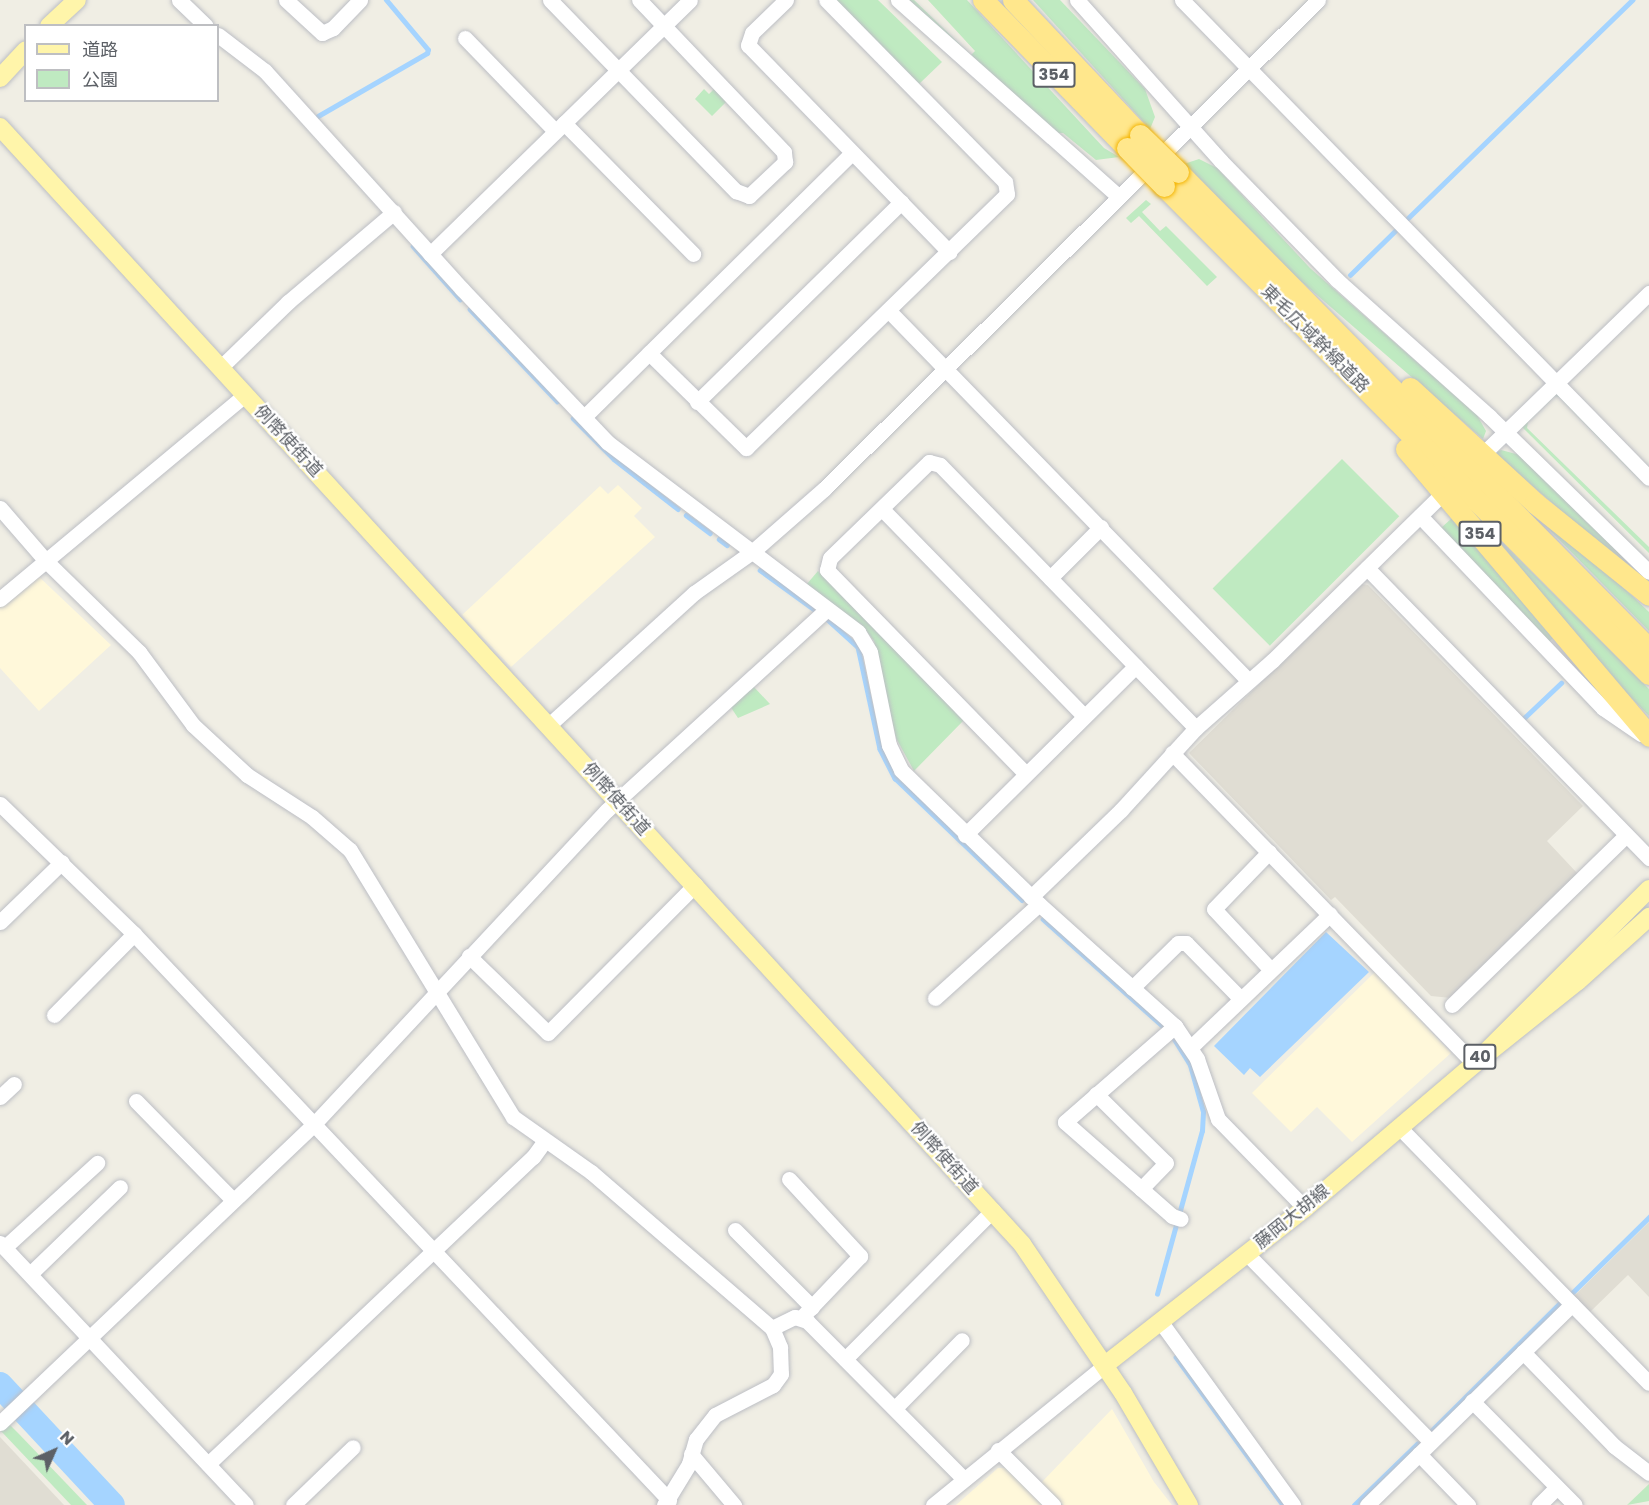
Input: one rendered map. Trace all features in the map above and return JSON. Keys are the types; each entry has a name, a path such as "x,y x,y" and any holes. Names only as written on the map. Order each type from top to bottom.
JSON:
{"highway":[{"name":"東毛広域幹線道路","path":"983,0 1171,179 1649,674"},
{"name":"東毛広域幹線道路","path":"1014,0 1133,142"},
{"name":"東毛広域幹線道路","path":"1317,328 1649,648"},
{"name":"354","path":"1317,328 1377,359 1536,502 1649,595"},
{"name":"354","path":"1317,328 1339,376 1469,521 1649,737"}],"main road":[{"path":"51,24 77,0"},
{"path":"0,78 24,52"},
{"name":"例幣使街道","path":"0,127 993,1210 1022,1244 1105,1365 1189,1505"},
{"name":"藤岡大胡線","path":"1474,1064 1649,889"},
{"path":"1548,990 1649,907"},
{"name":"藤岡大胡線","path":"1105,1365 1305,1208 1474,1064 1578,981 1649,916"}],"street":[{"path":"179,0 204,24"},
{"path":"286,0 317,29 328,33 360,0"},
{"path":"550,0 741,195 749,196 784,162 784,152 639,0"},
{"path":"430,254 690,0"},
{"path":"786,0 752,33 748,45 949,252"},
{"path":"649,353 746,448 890,311 1005,197 1007,186 826,0"},
{"path":"898,0 1117,195"},
{"path":"1077,0 1337,280 1506,432 1649,572"},
{"path":"1182,0 1649,478"},
{"path":"549,725 689,598 752,552 824,489 1117,195 1318,0"},
{"path":"219,36 265,71 430,254 584,417 639,470 858,632 868,646 889,745 901,770 1035,901 1175,1026 1191,1047 1218,1119 1305,1208"},
{"path":"465,38 693,254"},
{"path":"584,417 852,153"},
{"path":"697,402 901,202"},
{"path":"220,368 288,302 393,212"},
{"path":"1489,448 1649,293"},
{"path":"890,311 1248,680"},
{"path":"0,599 245,394"},
{"path":"1026,774 827,570 830,558 925,465 937,462 1196,728"},
{"path":"935,998 1035,901 1196,728 1440,496"},
{"path":"0,508 45,560 139,651 193,725 247,775 312,817 350,850 499,1099 513,1117 544,1142 591,1172 772,1328 780,1347 781,1374 773,1385 715,1414 696,1439 691,1454 666,1502 433,1250 134,934 0,804"},
{"path":"882,509 1084,716"},
{"path":"1420,516 1603,708 1649,737"},
{"path":"1050,578 1101,526"},
{"path":"1366,568 1649,858"},
{"path":"2,1421 314,1124 435,992 617,801 827,609"},
{"path":"965,835 1136,666"},
{"path":"1172,753 1474,1064"},
{"path":"1452,1005 1626,835"},
{"path":"1269,852 1214,909 1271,970"},
{"path":"0,922 62,862"},
{"path":"469,956 548,1034 695,885"},
{"path":"1191,1047 1330,914"},
{"path":"54,1015 134,934"},
{"path":"1132,988 1178,943 1186,943 1241,999"},
{"path":"1175,1026 1065,1122 1177,1218"},
{"path":"0,1097 14,1084"},
{"path":"1096,1094 1166,1162 1141,1189"},
{"path":"136,1101 233,1200"},
{"path":"1400,1128 1649,1383"},
{"path":"208,1464 533,1157 544,1142"},
{"path":"97,1163 2,1245 246,1505"},
{"path":"772,1328 807,1312 860,1256 789,1179"},
{"path":"30,1274 120,1187"},
{"path":"845,1359 993,1210"},
{"path":"735,1230 845,1359 964,1479"},
{"path":"1246,1254 1431,1442"},
{"path":"1367,1505 1572,1304"},
{"path":"1161,1321 1293,1505"},
{"path":"895,1408 962,1340"},
{"path":"1523,1352 1614,1446 1649,1473"},
{"path":"933,1505 1105,1365"},
{"path":"1472,1401 1575,1505"},
{"path":"293,1505 353,1447"},
{"path":"998,1450 1053,1505"},
{"path":"691,1454 734,1505"},
{"path":"1419,1454 1468,1505"},
{"path":"1539,1505 1557,1487"}],"shaded area":[{"path":"618,485 642,508 634,516 655,537 511,667 462,615 600,486 608,494"},
{"path":"36,574 111,645 39,711 0,668 0,608"},
{"path":"1361,584 1368,585 1583,806 1547,841 1578,874 1451,998 1431,996 1335,897 1331,900 1189,753"},
{"path":"1375,972 1451,1053 1352,1142 1317,1107 1291,1132 1252,1093"},
{"path":"1649,1222 1649,1297 1628,1275 1590,1312 1574,1296"},
{"path":"1112,1409 1154,1482 1172,1505 1063,1505 1041,1483"},
{"path":"0,1437 64,1505 0,1505"},
{"path":"998,1468 1006,1468 1043,1505 956,1505"}],"green space":[{"path":"835,0 878,0 942,62 918,85"},
{"path":"908,0 914,0 971,55 975,51 928,0 967,0 1104,148 1119,157 1096,160 1063,133 1057,133"},
{"path":"1033,0 1060,0 1145,89 1155,117 1150,129"},
{"path":"704,89 709,94 714,89 726,102 712,116 695,99"},
{"path":"1199,159 1217,168 1310,268 1477,415 1486,431 1483,439 1295,276 1184,164"},
{"path":"1146,200 1151,204 1142,212 1160,231 1166,226 1217,277 1207,286 1139,216 1131,223 1126,218"},
{"path":"1553,394 1558,394 1649,490 1559,397 1555,396 1528,422 1527,428 1649,547 1649,553 1521,426"},
{"path":"1501,450 1520,455 1649,581 1649,586 1495,454"},
{"path":"1342,459 1399,516 1270,646 1213,588"},
{"path":"1533,513 1606,571 1649,612 1649,631"},
{"path":"1452,518 1554,637 1548,643 1441,528"},
{"path":"1494,535 1649,689 1649,716 1605,671"},
{"path":"818,571 964,720 914,771 896,738 874,641 865,629 806,585"},
{"path":"753,686 770,704 738,718 730,706"},
{"path":"8,1423 87,1505 71,1505 0,1430"},
{"path":"1649,1484 1649,1501 1627,1505"}],"water":[{"path":"1326,932 1369,972 1260,1077 1250,1068 1244,1075 1214,1046"}],"waterway":[{"path":"318,116 427,53 428,50 386,0"},
{"path":"1408,218 1632,0"},
{"path":"1350,275 1395,231"},
{"path":"413,246 460,299"},
{"path":"470,309 557,401"},
{"path":"573,418 614,459 678,509"},
{"path":"686,515 710,533"},
{"path":"719,539 727,545"},
{"path":"760,570 815,610"},
{"path":"826,618 858,647 880,749 895,778 1022,900"},
{"path":"1524,718 1561,683"},
{"path":"1043,919 1164,1027"},
{"path":"1157,1294 1202,1131 1203,1112 1190,1065 1171,1035"},
{"path":"1573,1292 1649,1217"},
{"path":"1431,1431 1559,1304"},
{"path":"1176,1357 1283,1505"},
{"path":"0,1385 112,1505"},
{"path":"1354,1505 1417,1444"}]}
